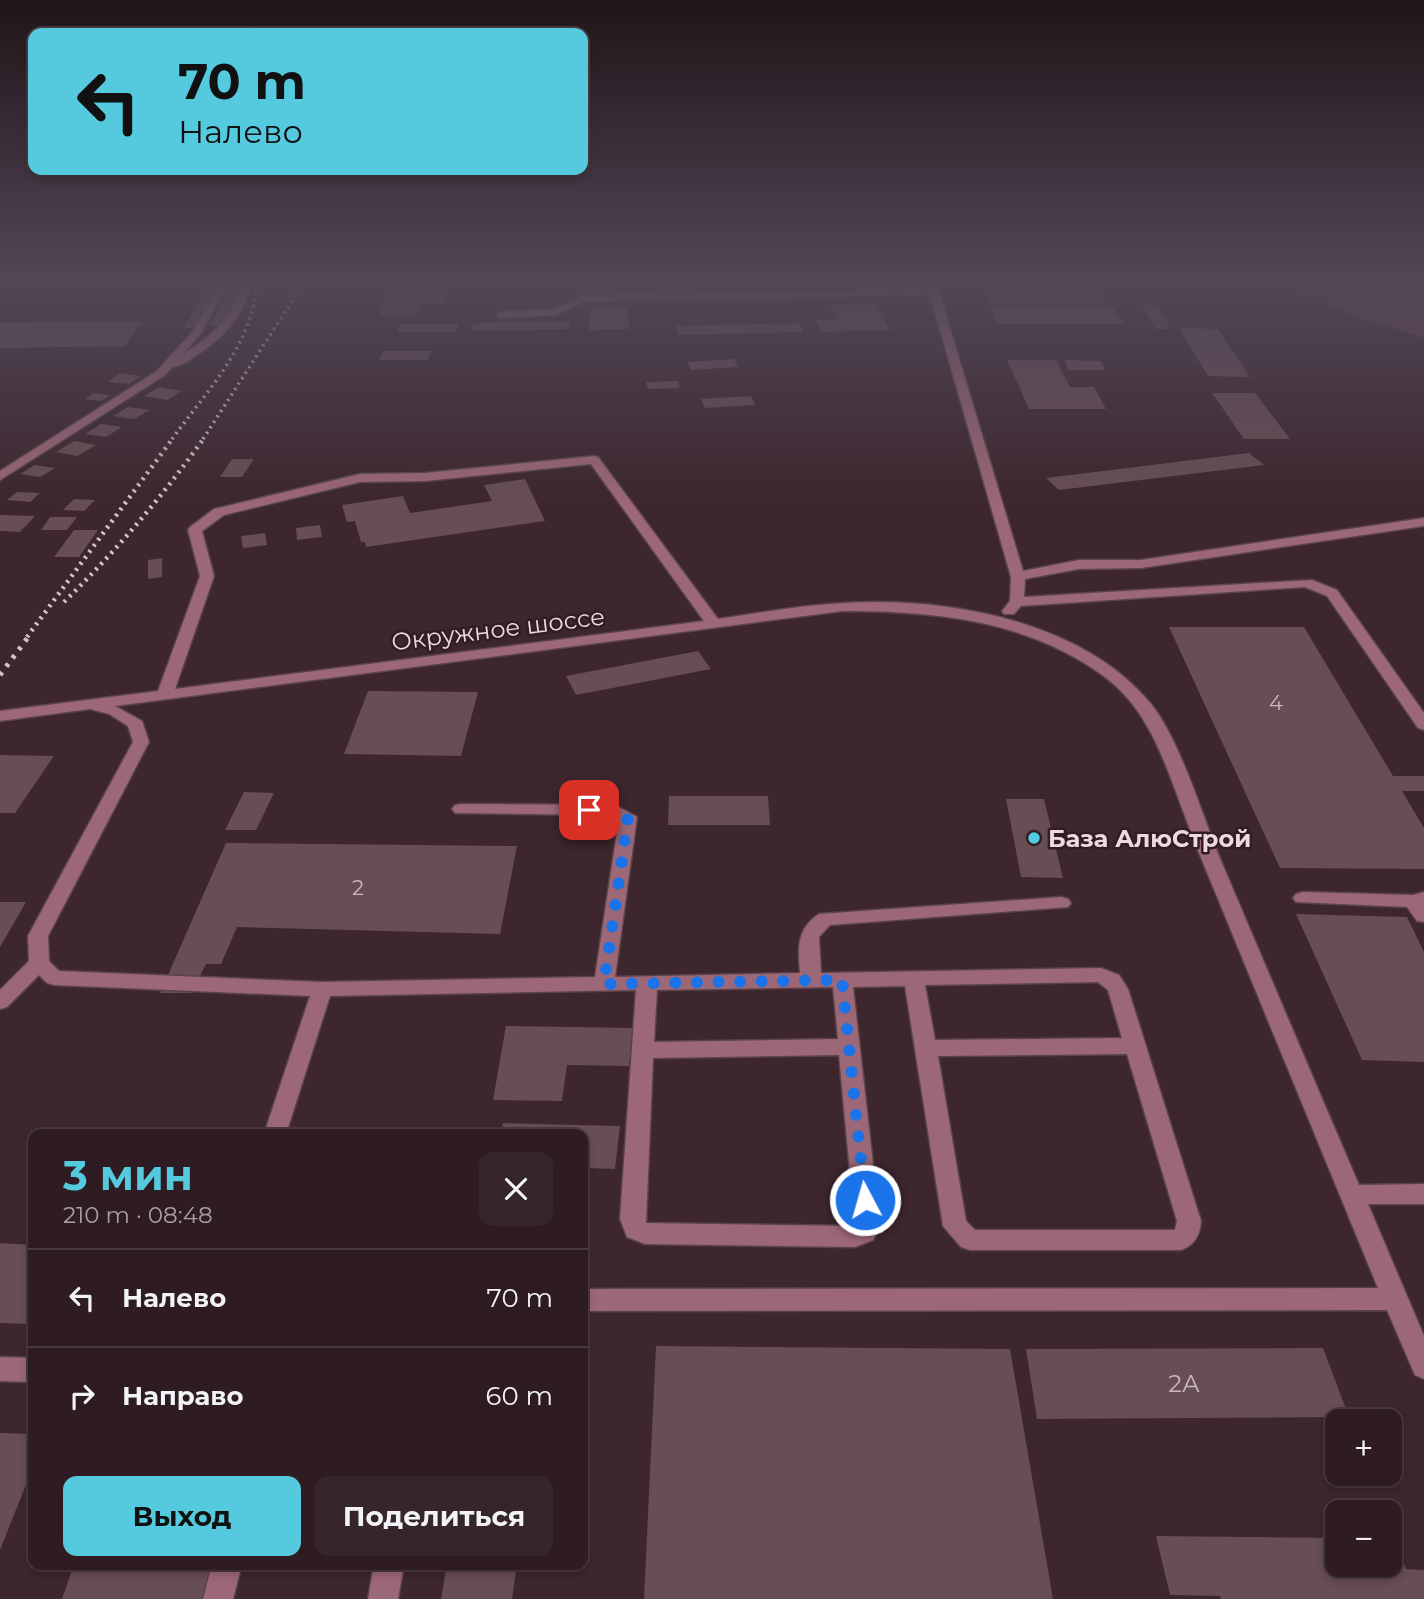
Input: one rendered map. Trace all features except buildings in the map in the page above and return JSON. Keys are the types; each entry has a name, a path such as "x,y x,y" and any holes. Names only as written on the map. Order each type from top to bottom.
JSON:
{"street":[{"path":"161,373 176,356"},
{"path":"0,476 189,356"},
{"path":"952,356 1017,577 1017,602 1001,622"},
{"path":"164,696 208,576 195,530 219,513 360,478 425,477 594,460 715,624"},
{"path":"1017,577 1049,568 1093,561 1141,565 1424,522"},
{"path":"1017,602 1307,583 1332,593 1418,708 1424,725"},
{"name":"Окружное шоссе","path":"0,716 854,607 901,607 956,612 1038,633 1074,650 1111,675 1145,707 1166,746 1203,841 1424,1367"},
{"path":"93,705 115,711 136,724 141,742 38,936 39,962 54,978 321,989 914,978 1101,975 1112,980 1118,989 1189,1221 1188,1231 1181,1240 970,1240 961,1234 955,1226 914,978"},
{"path":"461,809 615,810 628,817 604,984"},
{"path":"1303,898 1420,905"},
{"path":"811,980 808,934 816,924 826,919 1061,903"},
{"path":"0,1002 39,962"},
{"path":"647,983 632,1219 636,1230 645,1234 855,1237 864,1233 868,1226 842,980"},
{"path":"277,1129 321,989"},
{"path":"643,1049 849,1046"},
{"path":"925,1048 1135,1046"},
{"path":"1353,1195 1424,1194"},
{"path":"588,1300 1396,1299"},
{"path":"0,1369 28,1370"},
{"path":"218,1599 225,1570"},
{"path":"383,1599 388,1570"}],"railway":[{"path":"172,439 232,356"},
{"path":"203,439 257,356"},
{"path":"27,637 173,438"},
{"path":"64,602 138,523 204,438"},
{"path":"0,675 29,636"}],"place":[{"name":"База АлюСтрой","path":"1034,838"}],"route":[{"path":"589,810 615,810 628,817 604,984 842,980 865,1200"}]}
